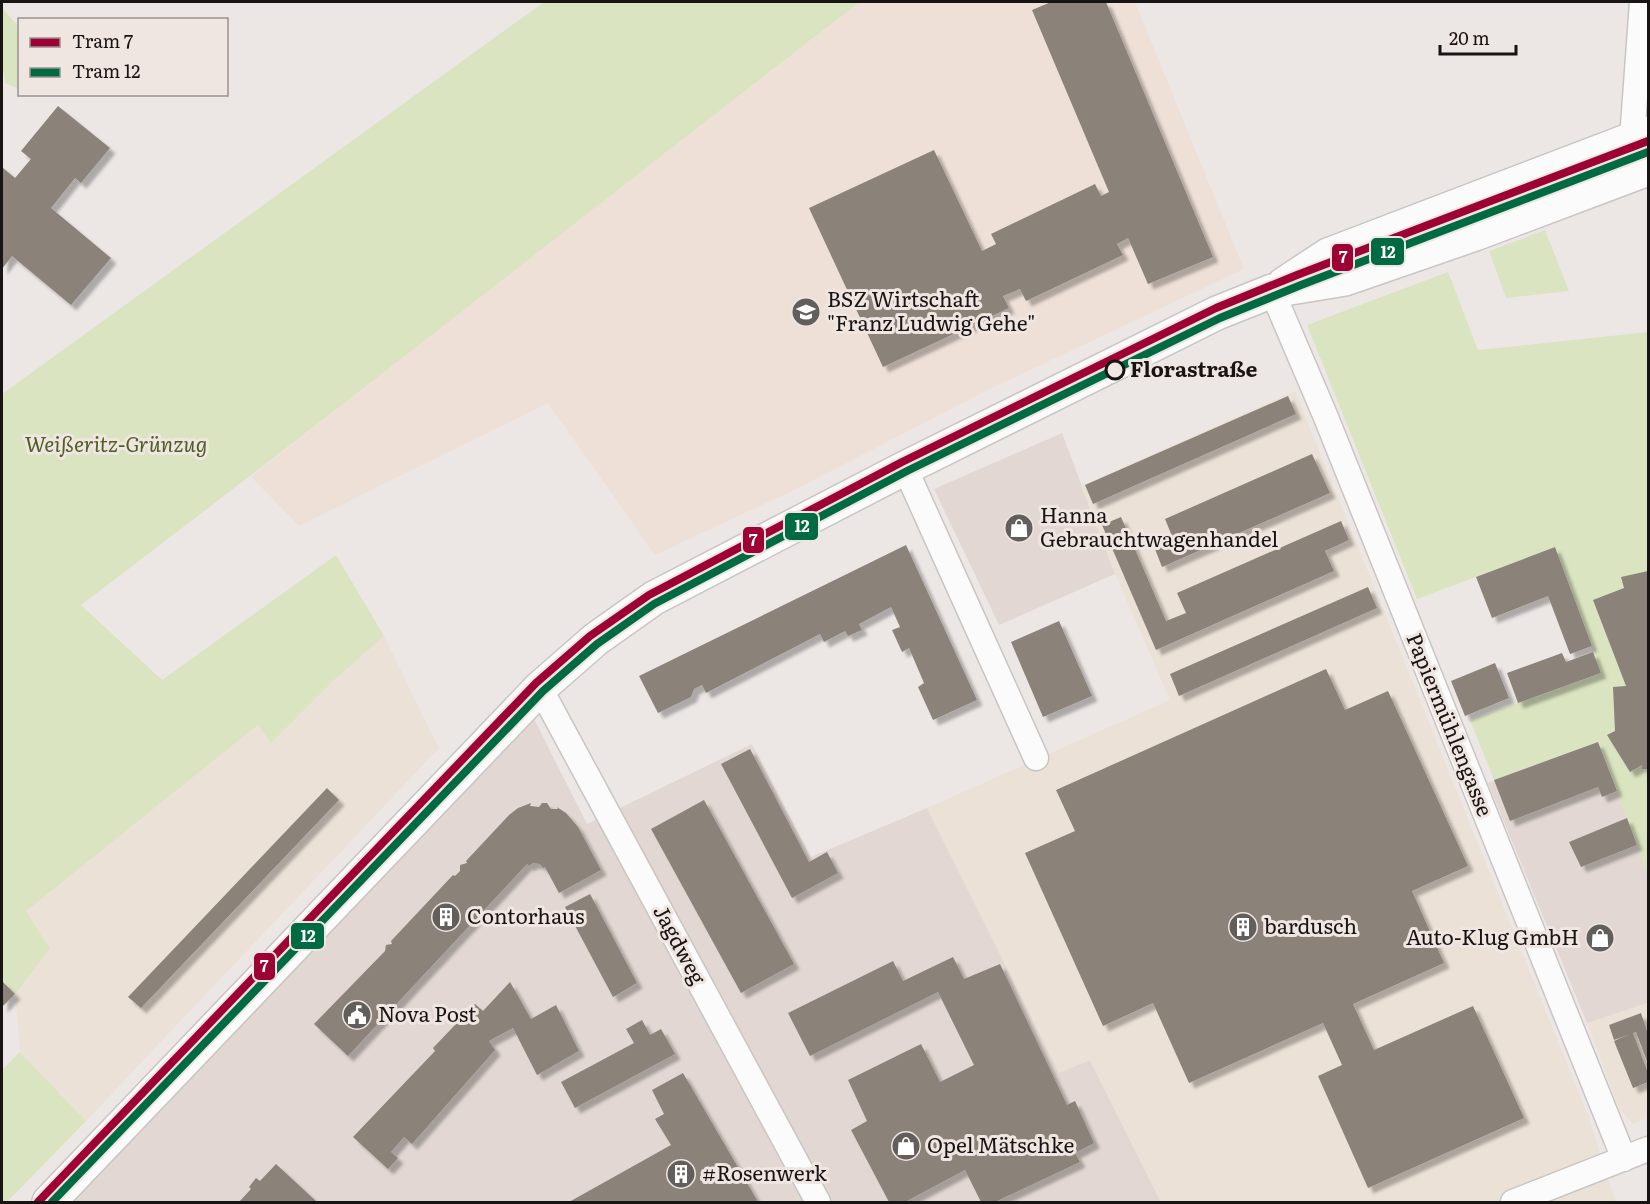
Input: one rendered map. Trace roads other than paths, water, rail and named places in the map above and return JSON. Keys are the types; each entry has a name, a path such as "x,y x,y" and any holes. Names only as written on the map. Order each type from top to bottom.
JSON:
{"street":[{"path":"1272,291 1345,279 1474,234 1641,171 1631,160 1640,136 1642,2"},
{"path":"49,1203 540,688 596,639 654,598 905,468 1153,344 1217,313 1272,291 1328,255 1640,136"},
{"name":"Papiermühlengasse","path":"1272,291 1325,415 1624,1159"},
{"path":"905,468 1036,758"},
{"name":"Jagdweg","path":"540,688 818,1203"},
{"path":"1513,1203 1648,1149"}],"tram line":[{"name":"7","path":"38,1202 536,683 590,636 649,595 902,462 1216,308 1648,141"},
{"name":"12","path":"52,1202 543,691 597,644 654,604 907,471 1220,318 1648,152"}],"place":[{"name":"BSZ Wirtschaft \"Franz Ludwig Gehe\"","path":"806,312"},
{"name":"Florastraße","path":"1115,370"},
{"name":"Hanna Gebrauchtwagenhandel","path":"1019,528"},
{"name":"Contorhaus","path":"446,917"},
{"name":"bardusch","path":"1243,927"},
{"name":"Auto-Klug GmbH","path":"1600,938"},
{"name":"Nova Post","path":"357,1015"},
{"name":"Opel Mätschke","path":"906,1146"},
{"name":"#Rosenwerk","path":"681,1174"}],"park label":[{"name":"Weißeritz-Grünzug","path":"116,445"}]}
